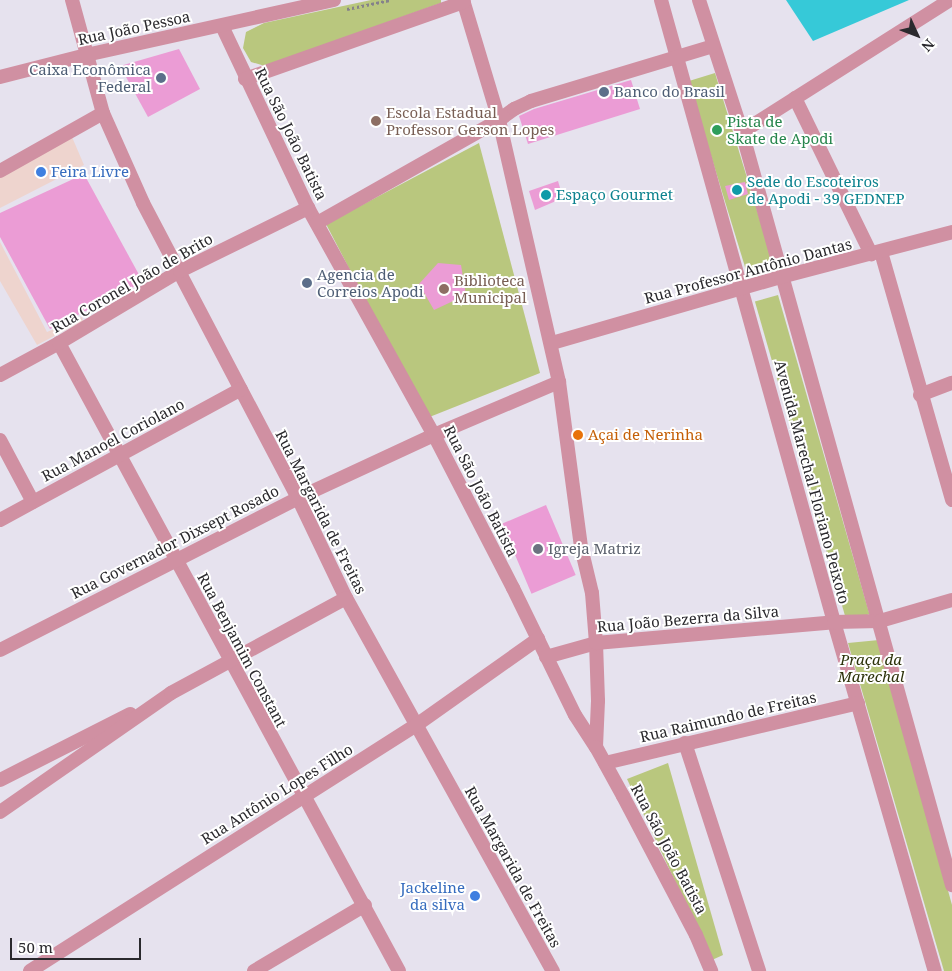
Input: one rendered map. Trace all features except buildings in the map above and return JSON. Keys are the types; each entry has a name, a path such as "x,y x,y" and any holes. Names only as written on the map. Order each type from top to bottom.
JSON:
{"street":[{"name":"Rua Margarida de Freitas","path":"72,0 103,113 144,203 298,498 346,598 415,726 553,971"},
{"name":"Avenida Marechal Floriano Peixoto","path":"661,0 834,622 935,971"},
{"name":"Avenida Marechal Floriano Peixoto","path":"699,0 742,132 781,277 880,621 952,885"},
{"path":"742,132 950,0"},
{"path":"245,79 463,1 499,120 552,343 559,382 581,547 592,593 598,701 596,747"},
{"name":"Rua João Pessoa","path":"0,77 86,55 222,26 283,5 338,5"},
{"name":"Rua São João Batista","path":"222,26 245,79 308,208 434,435 574,715 605,763 696,935 711,971"},
{"path":"317,223 499,120 514,108 531,101 713,46"},
{"path":"795,98 876,253 951,496"},
{"path":"0,170 103,113"},
{"name":"Rua Coronel João de Brito","path":"0,374 59,343 180,271 308,208"},
{"name":"Rua Professor Antônio Dantas","path":"552,343 781,277 952,232"},
{"name":"Rua Benjamim Constant","path":"59,343 121,455 230,662 365,905 399,971"},
{"name":"Rua Governador Dixsept Rosado","path":"0,650 175,559 298,498 434,435 559,382"},
{"path":"920,395 952,383"},
{"name":"Rua Manoel Coriolano","path":"0,520 241,389"},
{"path":"0,440 34,502"},
{"path":"0,780 230,662 346,598"},
{"name":"Rua João Bezerra da Silva","path":"546,657 596,643 834,622 880,621 952,600"},
{"name":"Rua Antônio Lopes Filho","path":"30,971 415,726 538,640"},
{"path":"0,812 170,693"},
{"name":"Rua Raimundo de Freitas","path":"605,763 858,703"},
{"path":"685,744 759,971"},
{"path":"254,971 365,905"}],"path":[{"path":"338,5 390,0"}],"shaded area":[{"name":"Feira Livre","path":"72,137 84,165 0,208 0,178"},
{"path":"0,242 47,332 82,317 83,321 37,345 0,281"}],"green space":[{"path":"371,0 441,0 441,3 265,66 251,62 243,48 246,32 264,23"},
{"path":"715,73 773,264 747,272 688,81"},
{"path":"479,143 540,373 427,418 326,224"},
{"path":"778,295 870,614 846,621 755,302"},
{"name":"Praça da Marechal","path":"879,640 952,905 952,971 944,971 848,643"},
{"path":"668,763 723,955 712,960 627,779"}],"water":[{"path":"786,0 909,0 813,41"}],"place":[{"name":"Caixa Econômica Federal","path":"161,78"},
{"name":"Banco do Brasil","path":"604,92"},
{"name":"Escola Estadual Professor Gerson Lopes","path":"376,121"},
{"name":"Pista de Skate de Apodi","path":"717,130"},
{"name":"Feira Livre","path":"41,172"},
{"name":"Sede do Escoteiros de Apodi - 39 GEDNEP","path":"737,190"},
{"name":"Espaço Gourmet","path":"546,195"},
{"name":"Agencia de Correios Apodi","path":"307,283"},
{"name":"Biblioteca Municipal","path":"444,289"},
{"name":"Açai de Nerinha","path":"578,435"},
{"name":"Igreja Matriz","path":"538,549"},
{"name":"Jackeline da silva","path":"475,896"}]}
